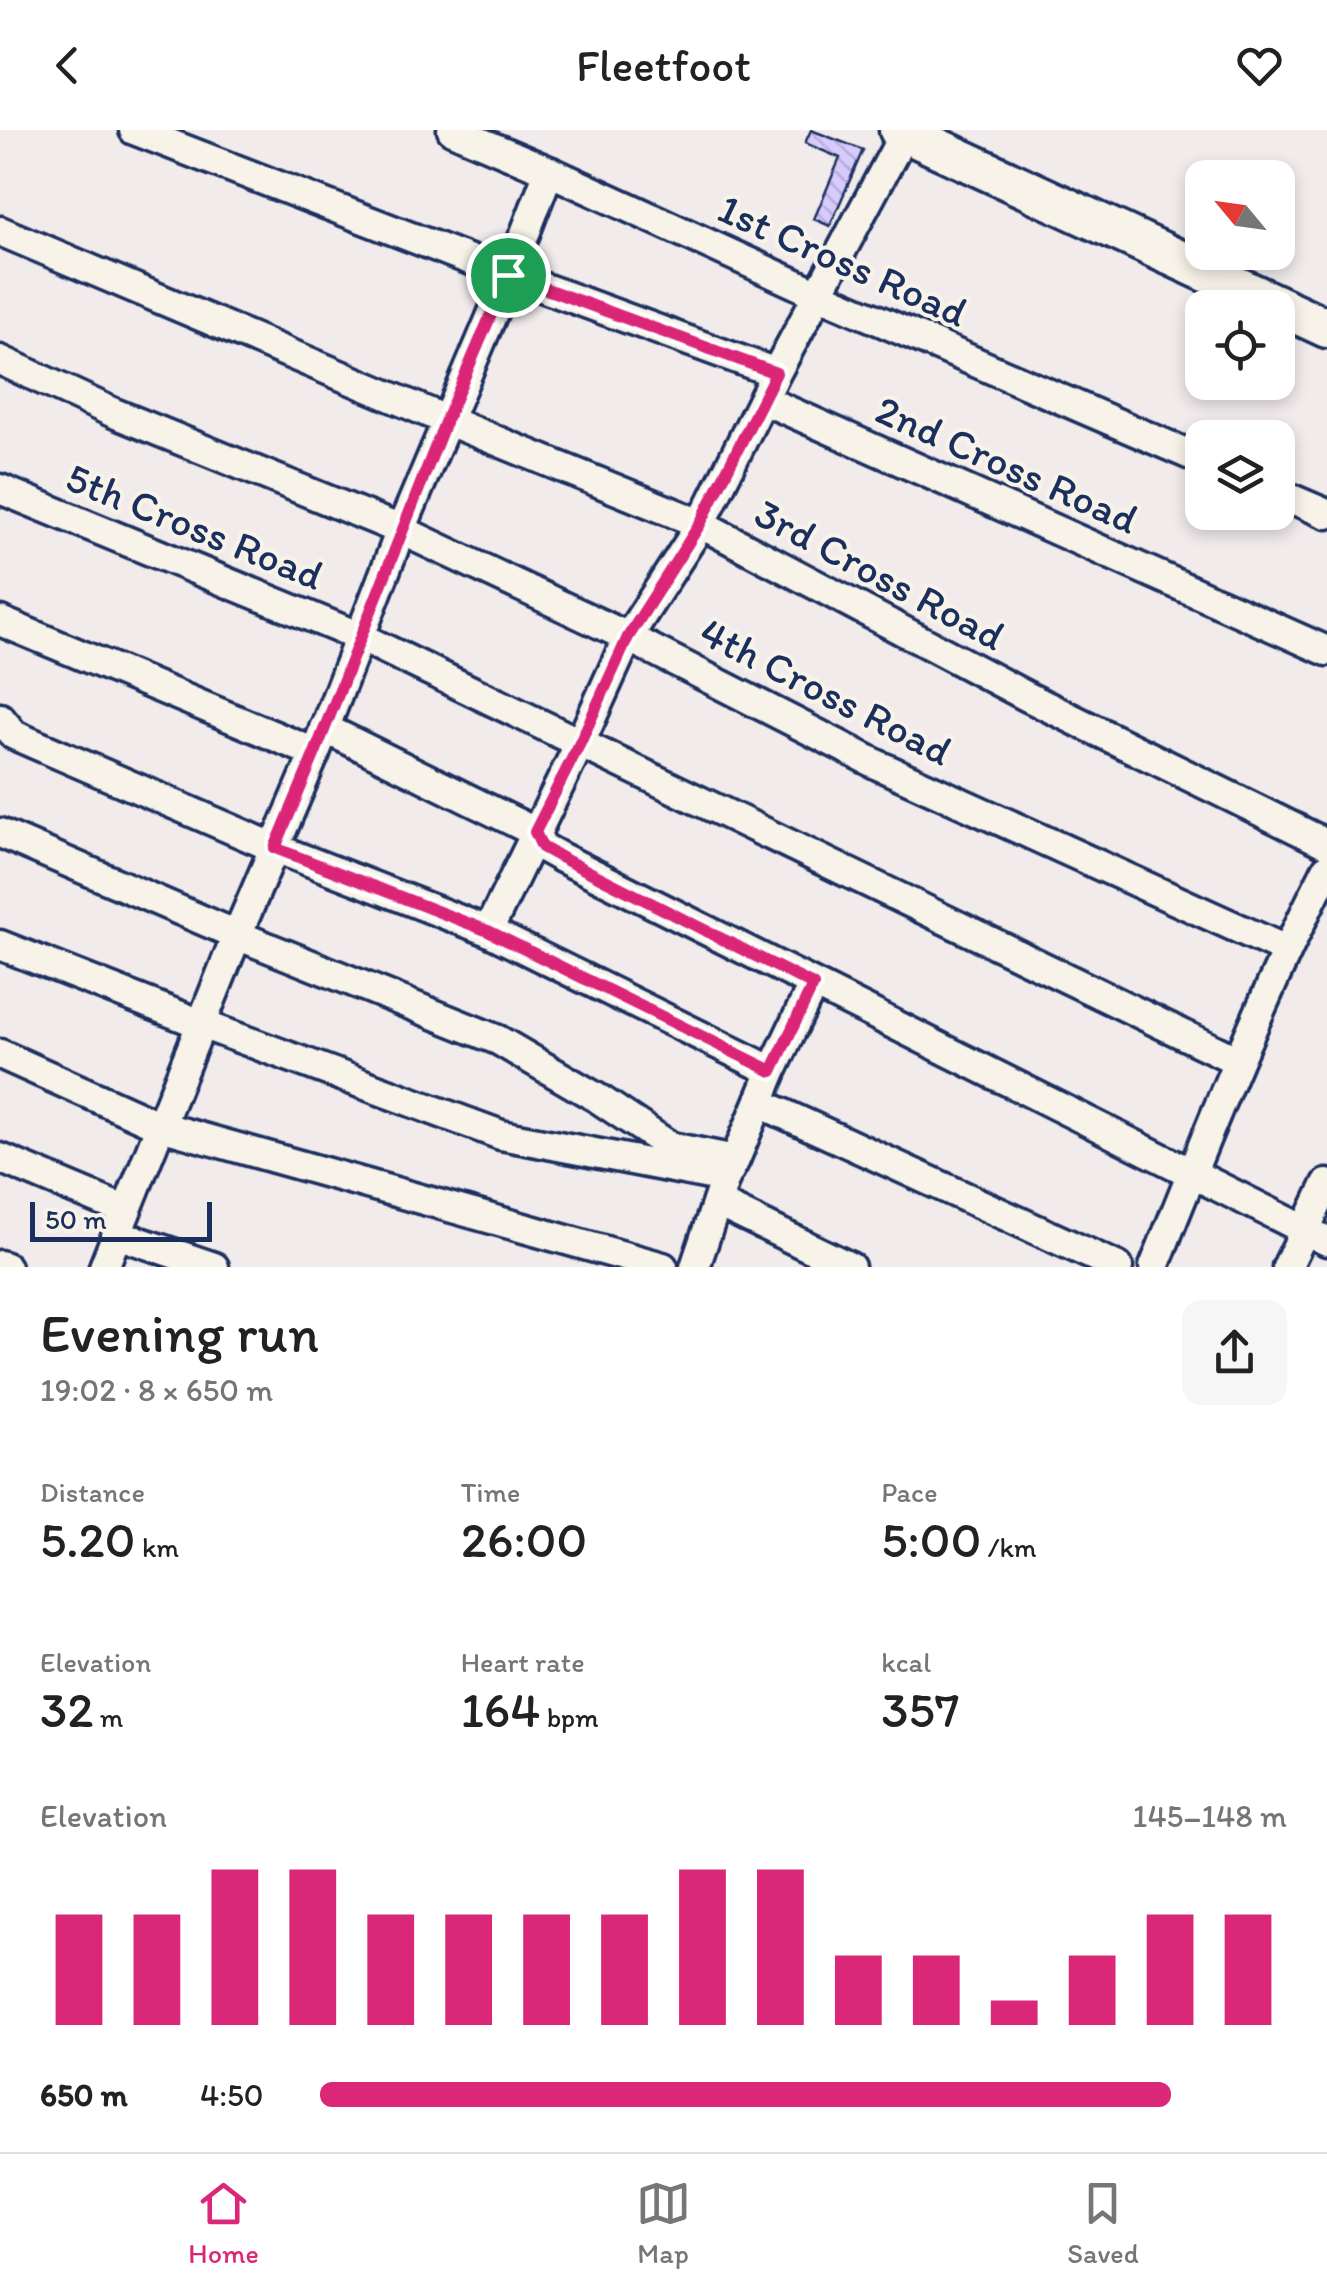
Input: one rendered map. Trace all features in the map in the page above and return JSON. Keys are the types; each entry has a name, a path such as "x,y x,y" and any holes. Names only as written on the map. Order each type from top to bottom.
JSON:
{"street":[{"path":"134,130 508,275 776,373"},
{"name":"1st Cross Road","path":"452,130 1185,453"},
{"path":"488,931 628,637 700,524 903,131 1327,328"},
{"path":"104,1267 549,172"},
{"name":"3rd Cross Road","path":"0,230 700,524 1026,696 1327,844"},
{"name":"4th Cross Road","path":"0,360 114,413 401,530 628,637 878,765 1286,950"},
{"name":"2nd Cross Road","path":"764,400 1327,651"},
{"name":"5th Cross Road","path":"0,488 360,637 1238,1060"},
{"path":"1295,500 1327,514"},
{"path":"0,621 320,741 535,832 542,847 551,852 1316,1235"},
{"path":"0,718 14,735 275,848 488,931 772,1071"},
{"path":"0,833 498,1040 726,1180 850,1267"},
{"path":"1154,1267 1238,1060 1327,868"},
{"path":"0,945 501,1134 726,1180"},
{"path":"694,1267 726,1180 813,985"},
{"path":"0,1054 160,1126 664,1267"},
{"path":"760,1103 1118,1267"},
{"path":"0,1158 214,1267"},
{"path":"1286,1267 1316,1235 1327,1184"}],"building":[{"path":"811,130 863,150 830,226 814,219 840,158 805,143"}],"route":[{"path":"508,275 776,373 700,524 628,637 535,832 542,847 560,857 813,985 772,1071 488,931 275,848 401,530 508,275"}]}
